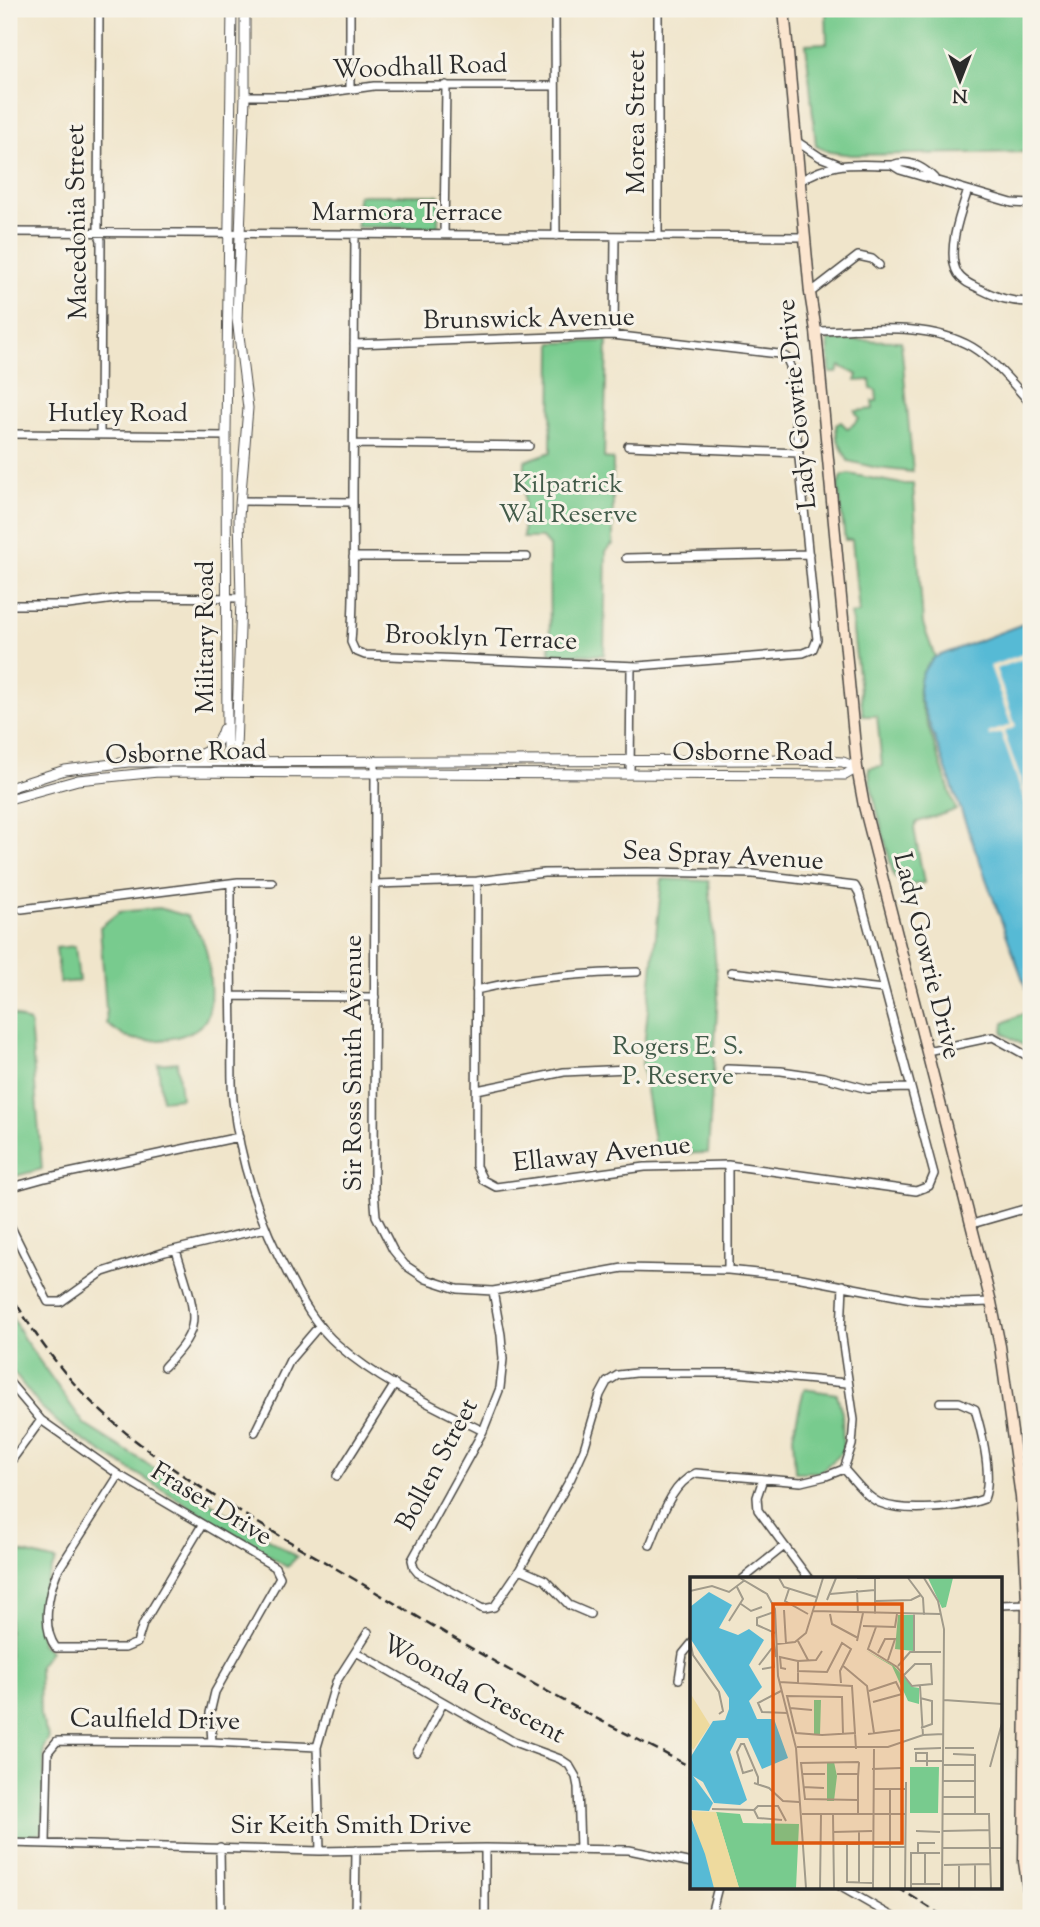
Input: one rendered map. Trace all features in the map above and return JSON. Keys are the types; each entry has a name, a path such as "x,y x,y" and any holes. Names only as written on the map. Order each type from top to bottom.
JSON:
{"main road":[{"name":"Lady Gowrie Drive","path":"784,9 857,768 864,806 991,1302 1026,1495 1028,1862 1031,1909"}],"street":[{"name":"Macedonia Street","path":"99,9 98,232 102,240 100,435"},
{"name":"Military Road","path":"232,9 237,319 248,408 241,501 236,750 232,762"},
{"name":"Military Road","path":"232,762 226,749 226,436 235,233 245,96 245,9"},
{"path":"350,89 351,9"},
{"path":"555,9 556,236"},
{"name":"Morea Street","path":"658,9 658,236"},
{"path":"444,235 446,85"},
{"name":"Woodhall Road","path":"245,96 302,96 374,86 555,86"},
{"path":"796,141 820,157 838,164 892,165 900,170 934,178 1002,201 1031,204"},
{"path":"800,181 838,164"},
{"path":"968,190 955,234 954,260 957,274 967,283 1003,300 1031,302"},
{"name":"Marmora Terrace","path":"9,232 805,237"},
{"name":"Brooklyn Terrace","path":"355,234 351,642 359,654 631,666 803,653 813,649 817,639 809,554"},
{"path":"614,335 615,236"},
{"path":"810,293 858,256 872,259 879,265"},
{"path":"816,331 919,331 944,335 972,348 987,359 1031,404"},
{"name":"Brunswick Avenue","path":"354,344 614,335 779,354 786,357 790,366 799,453"},
{"name":"Hutley Road","path":"9,434 226,436"},
{"path":"354,444 529,446"},
{"path":"626,558 809,554 799,453 628,446"},
{"path":"241,501 353,502"},
{"path":"353,557 527,557"},
{"path":"14,606 68,605 131,597 241,598"},
{"path":"630,774 631,666"},
{"path":"181,762 208,752 217,745 226,718"},
{"path":"237,719 242,745 247,757 254,762"},
{"name":"Osborne Road","path":"9,788 65,770 128,762 630,759 843,762 857,768"},
{"name":"Sir Ross Smith Avenue","path":"375,760 373,1191 376,1216 393,1250 405,1265 426,1279 457,1289 493,1291 623,1268 728,1270 796,1277 917,1300 991,1302"},
{"path":"215,771 232,762 249,771"},
{"name":"Osborne Road","path":"9,799 53,785 118,774 249,771 375,774 845,775 857,768"},
{"path":"53,785 65,770 78,780"},
{"name":"Sea Spray Avenue","path":"375,884 477,881 544,873 648,872 753,874 855,886 934,1174"},
{"name":"Ellaway Avenue","path":"477,881 476,1166 483,1180 496,1187 645,1167 728,1165 916,1191 929,1186 934,1174"},
{"path":"22,908 231,883 272,882"},
{"path":"231,883 233,1099 239,1137 266,1228 288,1276 319,1326 337,1344 365,1366 395,1384 483,1431"},
{"path":"476,990 531,979 637,972"},
{"path":"732,972 778,975 856,988 883,989"},
{"path":"231,996 375,998"},
{"path":"927,1051 993,1037 1031,1058"},
{"path":"477,1090 564,1072 628,1069"},
{"path":"727,1069 781,1071 823,1077 868,1089 911,1088"},
{"path":"9,1188 239,1137"},
{"path":"728,1165 728,1270"},
{"path":"972,1224 1031,1207"},
{"path":"9,1223 48,1302 61,1302 103,1272 176,1250 266,1228"},
{"path":"164,1367 178,1351 192,1326 192,1309 176,1250"},
{"path":"843,1285 841,1331 854,1420 852,1445 844,1469"},
{"name":"Bollen Street","path":"493,1291 503,1359 500,1388 483,1431 447,1500 414,1554 412,1564 418,1573 483,1609 494,1607 520,1569"},
{"path":"255,1432 290,1360 319,1326"},
{"path":"590,1614 569,1605 545,1580 520,1569 584,1449 600,1395 607,1382 618,1375 737,1373 847,1383"},
{"name":"Fraser Drive","path":"9,1382 41,1420 119,1475 275,1567 281,1577 215,1692 210,1713 212,1742"},
{"path":"337,1476 395,1384"},
{"path":"844,1469 878,1503 899,1508 968,1505 984,1499 989,1487 975,1409 959,1402 940,1402"},
{"path":"9,1464 41,1420"},
{"path":"650,1545 682,1479 696,1473 801,1482 844,1469"},
{"path":"119,1475 57,1572 50,1590 48,1637 56,1648 125,1648 137,1643 143,1624 202,1525"},
{"path":"763,1479 757,1497 758,1510 807,1577"},
{"path":"746,1577 783,1547"},
{"path":"1002,1605 1027,1604"},
{"path":"320,1851 317,1747 335,1682 368,1632"},
{"path":"678,1679 683,1654 690,1645"},
{"name":"Woonda Crescent","path":"356,1652 514,1742 569,1765 578,1787 580,1849"},
{"path":"417,1752 443,1703"},
{"name":"Caulfield Drive","path":"46,1844 48,1752 57,1741 212,1742 317,1747"},
{"name":"Sir Keith Smith Drive","path":"9,1843 320,1851 485,1848 629,1850 690,1864"},
{"path":"220,1847 222,1918"},
{"path":"485,1848 485,1918"},
{"path":"355,1918 356,1850"},
{"path":"710,1918 718,1888"},
{"path":"843,1888 895,1918"}],"green space":[{"path":"1031,9 1031,152 852,155 830,152 816,146 806,44 827,43 826,11"},
{"path":"358,195 439,195 438,228 357,227"},
{"path":"828,340 901,341 913,472 848,461 837,438 836,425 841,422 848,429 859,419 855,411 873,409 872,401 877,401 876,390 871,389 870,380 856,381 858,375 840,366 837,373 830,373"},
{"name":"Kilpatrick Wal Reserve","path":"607,341 604,458 613,459 613,544 606,551 604,655 550,654 549,546 542,538 523,538 525,461 551,452 552,343"},
{"path":"849,474 913,484 923,624 935,657 921,676 919,699 956,810 917,822 914,828 924,883 910,885 894,877 870,782 869,768 882,766 877,716 863,716 851,614 859,613 852,540 845,540 838,485 842,476"},
{"name":"Rogers E. S. P. Reserve","path":"662,879 709,881 718,995 708,1153 656,1154 642,1065"},
{"path":"159,908 187,916 202,939 210,979 210,1002 206,1019 194,1030 176,1037 136,1040 107,1024 100,927 119,912"},
{"path":"75,946 79,981 60,983 56,948"},
{"path":"1031,1009 1031,1050 1003,1033 1004,1023"},
{"path":"9,1013 30,1023 42,1169 9,1178"},
{"path":"177,1062 181,1098 162,1100 158,1064"},
{"path":"9,1312 24,1339 85,1425 297,1557 287,1567 65,1429 40,1406 9,1367"},
{"path":"804,1389 837,1394 842,1413 843,1451 820,1472 795,1472 793,1435"},
{"path":"9,1549 56,1561 46,1582 41,1611 41,1644 50,1651 39,1666 40,1715 49,1738 44,1747 44,1829 34,1839 9,1838"}],"water":[{"path":"1031,621 1031,998 920,698 919,686 924,671 935,657"}],"pier":[{"path":"1031,651 1031,656 996,669 1016,727 1004,732 1031,809 1031,819 1001,733 989,736 988,733 1011,725 990,666"}],"railway":[{"path":"9,1291 40,1340 75,1385 130,1436 191,1481 470,1648 690,1767"},
{"path":"899,1888 946,1918"}]}
